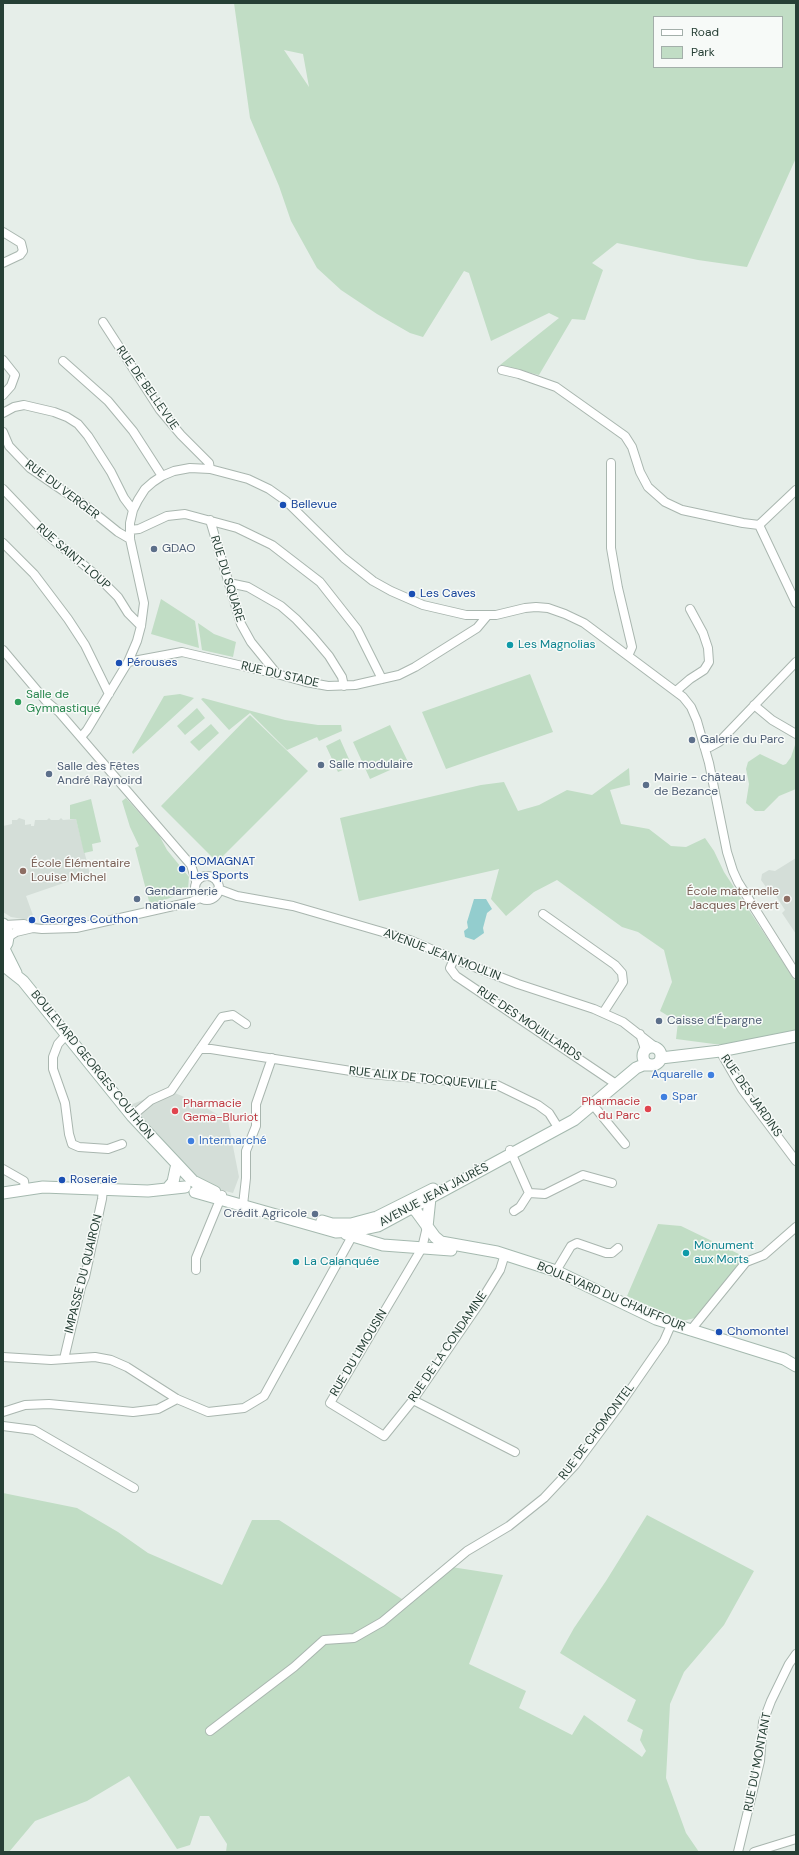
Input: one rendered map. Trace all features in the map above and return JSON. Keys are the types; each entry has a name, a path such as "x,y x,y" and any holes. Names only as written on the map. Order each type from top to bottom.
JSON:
{"main road":[{"path":"3,950 8,937 4,924"},
{"name":"BOULEVARD GEORGES COUTHON","path":"3,950 17,976 132,1116 166,1154 190,1186"},
{"name":"BOULEVARD GEORGES COUTHON","path":"3,965 17,976"},
{"path":"717,1052 796,1036"},
{"name":"AVENUE JEAN JAURÈS","path":"408,1206 430,1198 558,1126 615,1083 648,1055 657,1064 661,1058 717,1052"},
{"name":"AVENUE JEAN JAURÈS","path":"558,1126 574,1120 593,1105 615,1083"},
{"name":"AVENUE JEAN JAURÈS","path":"408,1206 511,1152"},
{"name":"BOULEVARD GEORGES COUTHON","path":"166,1154 181,1166 190,1186"},
{"path":"167,1189 173,1182 176,1168"},
{"name":"AVENUE JEAN JAURÈS","path":"3,1193 43,1187 148,1190 190,1186 243,1203 352,1230"},
{"name":"AVENUE JEAN JAURÈS","path":"148,1190 167,1194 190,1186"},
{"path":"427,1227 430,1198"},
{"name":"AVENUE JEAN JAURÈS","path":"243,1203 336,1232 352,1230 378,1222"},
{"path":"383,1245 378,1232 378,1222 408,1206 435,1238 441,1242 470,1249"},
{"path":"352,1230 383,1245 422,1248 470,1249"},
{"name":"BOULEVARD DU CHAUFFOUR","path":"470,1249 505,1254 556,1271 671,1325 784,1359 796,1366"}],"street":[{"path":"3,232 21,243 22,251 20,255 3,263"},
{"name":"RUE DE BELLEVUE","path":"103,322 160,410 180,435 209,463 210,469"},
{"path":"3,360 15,374 11,386 3,395"},
{"path":"63,361 108,401 132,431 162,476"},
{"path":"502,370 519,374 556,387 625,436 632,447 640,472 648,487 665,502 682,510 759,525"},
{"path":"3,413 14,407 24,405 54,412 67,417 78,424 88,436 111,472 124,498 133,510"},
{"name":"RUE DU VERGER","path":"3,432 9,446 30,468 87,507 118,532 130,535"},
{"path":"611,463 611,548 618,588 632,647 628,656"},
{"path":"81,737 128,662 137,641 144,603 130,535 133,510 145,489 162,476 182,469 210,469 248,479 276,493 298,511 344,558 374,581 391,591 423,605 466,615 487,616 525,608 548,608 579,620 676,691 686,701 694,713 704,746 727,852 733,871 738,882 796,974"},
{"name":"RUE SAINT-LOUP","path":"3,489 46,534 96,575 118,597 128,613 140,626"},
{"path":"759,525 796,490"},
{"path":"130,535 140,529 176,514 185,514 237,528 272,545 320,582 357,629 382,679"},
{"name":"RUE DU SQUARE","path":"210,520 241,624 251,642 277,674"},
{"path":"759,525 796,603"},
{"path":"3,543 34,574 68,619 85,645 109,694"},
{"path":"229,583 248,587 280,606 296,619 313,636 329,656 342,677 344,686"},
{"path":"676,691 704,670 709,662 708,648 703,633 690,609"},
{"name":"RUE DU STADE","path":"128,662 182,652 306,682 328,686 355,685 399,675 415,667 477,628 487,616"},
{"path":"3,650 81,737 190,865 200,898"},
{"path":"704,746 710,747 719,742 796,662"},
{"path":"754,706 772,720 796,734"},
{"path":"8,937 16,932 33,928 66,929 85,927 200,898 212,898 217,894 218,885 213,878 206,876 199,869 190,865"},
{"path":"178,904 206,876"},
{"name":"AVENUE JEAN MOULIN","path":"218,889 237,896 293,906 410,940 518,984 602,1013 623,1022 639,1034 648,1055"},
{"name":"AVENUE JEAN MOULIN","path":"212,898 237,896"},
{"path":"543,914 615,964 622,973 623,982 602,1013"},
{"path":"4,924 24,924 33,928"},
{"name":"RUE DES MOUILLARDS","path":"454,959 450,968 456,976 615,1083"},
{"path":"132,1116 151,1100 171,1091 222,1017 233,1015 246,1024"},
{"path":"66,1035 58,1044 53,1057 53,1069 65,1103 69,1134 72,1144 79,1147 108,1149 122,1144"},
{"name":"RUE ALIX DE TOCQUEVILLE","path":"200,1049 272,1058 370,1074 496,1085 538,1105 549,1113 558,1126"},
{"name":"RUE DES JARDINS","path":"717,1052 742,1089 796,1161"},
{"path":"243,1203 246,1178 246,1151 256,1126 256,1104 272,1058"},
{"path":"593,1105 625,1144"},
{"path":"511,1152 530,1193"},
{"path":"3,1169 24,1181 25,1189"},
{"path":"530,1193 545,1194 583,1175 612,1183"},
{"name":"IMPASSE DU QUAIRON","path":"64,1359 86,1269 103,1189"},
{"path":"514,1211 520,1207 530,1193"},
{"path":"196,1270 196,1258 221,1197"},
{"path":"422,1248 427,1227"},
{"path":"690,1331 746,1262 764,1255 796,1227"},
{"path":"3,1357 30,1359 88,1357 111,1360 127,1367 177,1399 208,1412 244,1408 264,1396 352,1230"},
{"path":"556,1271 571,1246 577,1243 606,1253 612,1253 618,1248"},
{"name":"RUE DU LIMOUSIN","path":"384,1436 330,1403 422,1248"},
{"name":"RUE DE LA CONDAMINE","path":"384,1436 413,1400 479,1304 500,1270 505,1254"},
{"name":"RUE DE CHOMONTEL","path":"210,1731 294,1667 324,1640 354,1638 382,1622 467,1551 509,1526 544,1498 575,1466 664,1341 671,1325"},
{"path":"3,1412 25,1405 49,1404 133,1412 158,1408 177,1399"},
{"path":"413,1400 516,1452"},
{"path":"3,1426 34,1430 134,1488"},
{"name":"RUE DU MONTANT","path":"738,1852 760,1761 763,1722 774,1694 789,1664 796,1654"},
{"path":"754,1852 796,1839"}],"shaded area":[{"path":"19,818 25,820 25,825 31,824 31,826 34,826 35,820 47,820 49,818 51,820 59,820 61,818 63,820 76,819 90,874 26,896 34,918 30,918 29,920 11,917 3,912 3,826 12,824 12,820 17,820"},
{"name":"École maternelle Jacques Prévert","path":"796,858 796,934 782,913 785,910 771,888 766,887 761,880 762,874 769,870 775,871"},
{"path":"168,1090 198,1103 228,1121 239,1177 233,1193 210,1187 187,1168 157,1137 130,1105"}],"green space":[{"path":"234,3 796,3 796,158 747,267 698,260 617,243 592,263 603,270 585,320 572,319 539,375 500,365 559,318 549,313 491,341 469,273 464,271 423,337 410,333 377,314 341,290 317,268 291,221 279,186 250,118","holes":["284,50 303,54 309,87"]},
{"path":"161,599 195,621 199,648 151,634"},
{"path":"198,623 214,634 236,642 233,657 202,650"},
{"path":"530,674 553,732 446,769 422,712"},
{"path":"180,694 194,698 133,754 132,752 164,696"},
{"path":"203,698 285,720 318,725 341,725 342,731 319,741 317,737 287,750 250,713 229,730 201,699"},
{"path":"197,708 205,718 185,735 177,726"},
{"path":"250,715 308,771 217,862 161,806"},
{"path":"211,724 219,733 199,751 190,742"},
{"path":"390,725 408,762 370,779 353,742"},
{"path":"340,739 352,766 338,772 326,746"},
{"path":"796,742 796,789 779,796 764,811 755,811 746,803 749,784 746,769 748,762 760,754 783,765 786,764 791,757"},
{"path":"629,768 630,785 610,790 621,824 649,829 671,846 686,847 705,838 714,851 724,872 796,982 796,1031 732,1045 676,1039 678,1022 660,1011 672,982 664,950 638,932 622,927 557,880 534,892 506,916 491,899 499,869 359,901 340,818 481,785 504,782 518,811 539,805 567,790 592,795"},
{"path":"126,798 159,835 167,850 189,877 188,889 184,893 150,905 135,848 139,846 130,827 122,801"},
{"path":"91,799 101,842 92,844 93,851 84,853 76,819 70,819 70,805"},
{"path":"658,1224 681,1226 743,1256 733,1272 695,1318 682,1321 627,1296"},
{"path":"3,1493 77,1508 118,1532 148,1553 222,1585 252,1520 279,1520 405,1601 445,1566 503,1575 469,1664 526,1691 519,1708 572,1735 584,1715 642,1757 646,1751 640,1740 643,1730 627,1721 636,1700 560,1653 574,1628 606,1581 647,1515 754,1571 724,1625 684,1672 670,1704 666,1778 686,1833 699,1852 226,1852 227,1844 209,1816 200,1816 190,1845 177,1849 129,1776 87,1801 35,1821 9,1852 3,1852"}],"water":[{"path":"474,899 486,899 492,909 487,913 483,928 484,933 474,940 465,937 464,931 468,928 467,922"}],"place":[{"name":"Bellevue","path":"283,505"},
{"name":"GDAO","path":"154,549"},
{"name":"Les Caves","path":"412,594"},
{"name":"Les Magnolias","path":"510,645"},
{"name":"Pérouses","path":"119,663"},
{"name":"Salle de Gymnastique","path":"18,702"},
{"name":"Galerie du Parc","path":"692,740"},
{"name":"Salle modulaire","path":"321,765"},
{"name":"Salle des Fêtes André Raynoird","path":"49,774"},
{"name":"Mairie - château de Bezance","path":"646,785"},
{"name":"ROMAGNAT Les Sports","path":"182,869"},
{"name":"École Élémentaire Louise Michel","path":"23,871"},
{"name":"Gendarmerie nationale","path":"137,899"},
{"name":"École maternelle Jacques Prévert","path":"787,899"},
{"name":"Georges Couthon","path":"32,920"},
{"name":"Caisse d'Épargne","path":"659,1021"},
{"name":"Aquarelle","path":"711,1075"},
{"name":"Spar","path":"664,1097"},
{"name":"Pharmacie du Parc","path":"648,1109"},
{"name":"Pharmacie Gema-Bluriot","path":"175,1111"},
{"name":"Intermarché","path":"191,1141"},
{"name":"Roseraie","path":"62,1180"},
{"name":"Crédit Agricole","path":"315,1214"},
{"name":"Monument aux Morts","path":"686,1253"},
{"name":"La Calanquée","path":"296,1262"},
{"name":"Chomontel","path":"719,1332"}]}
